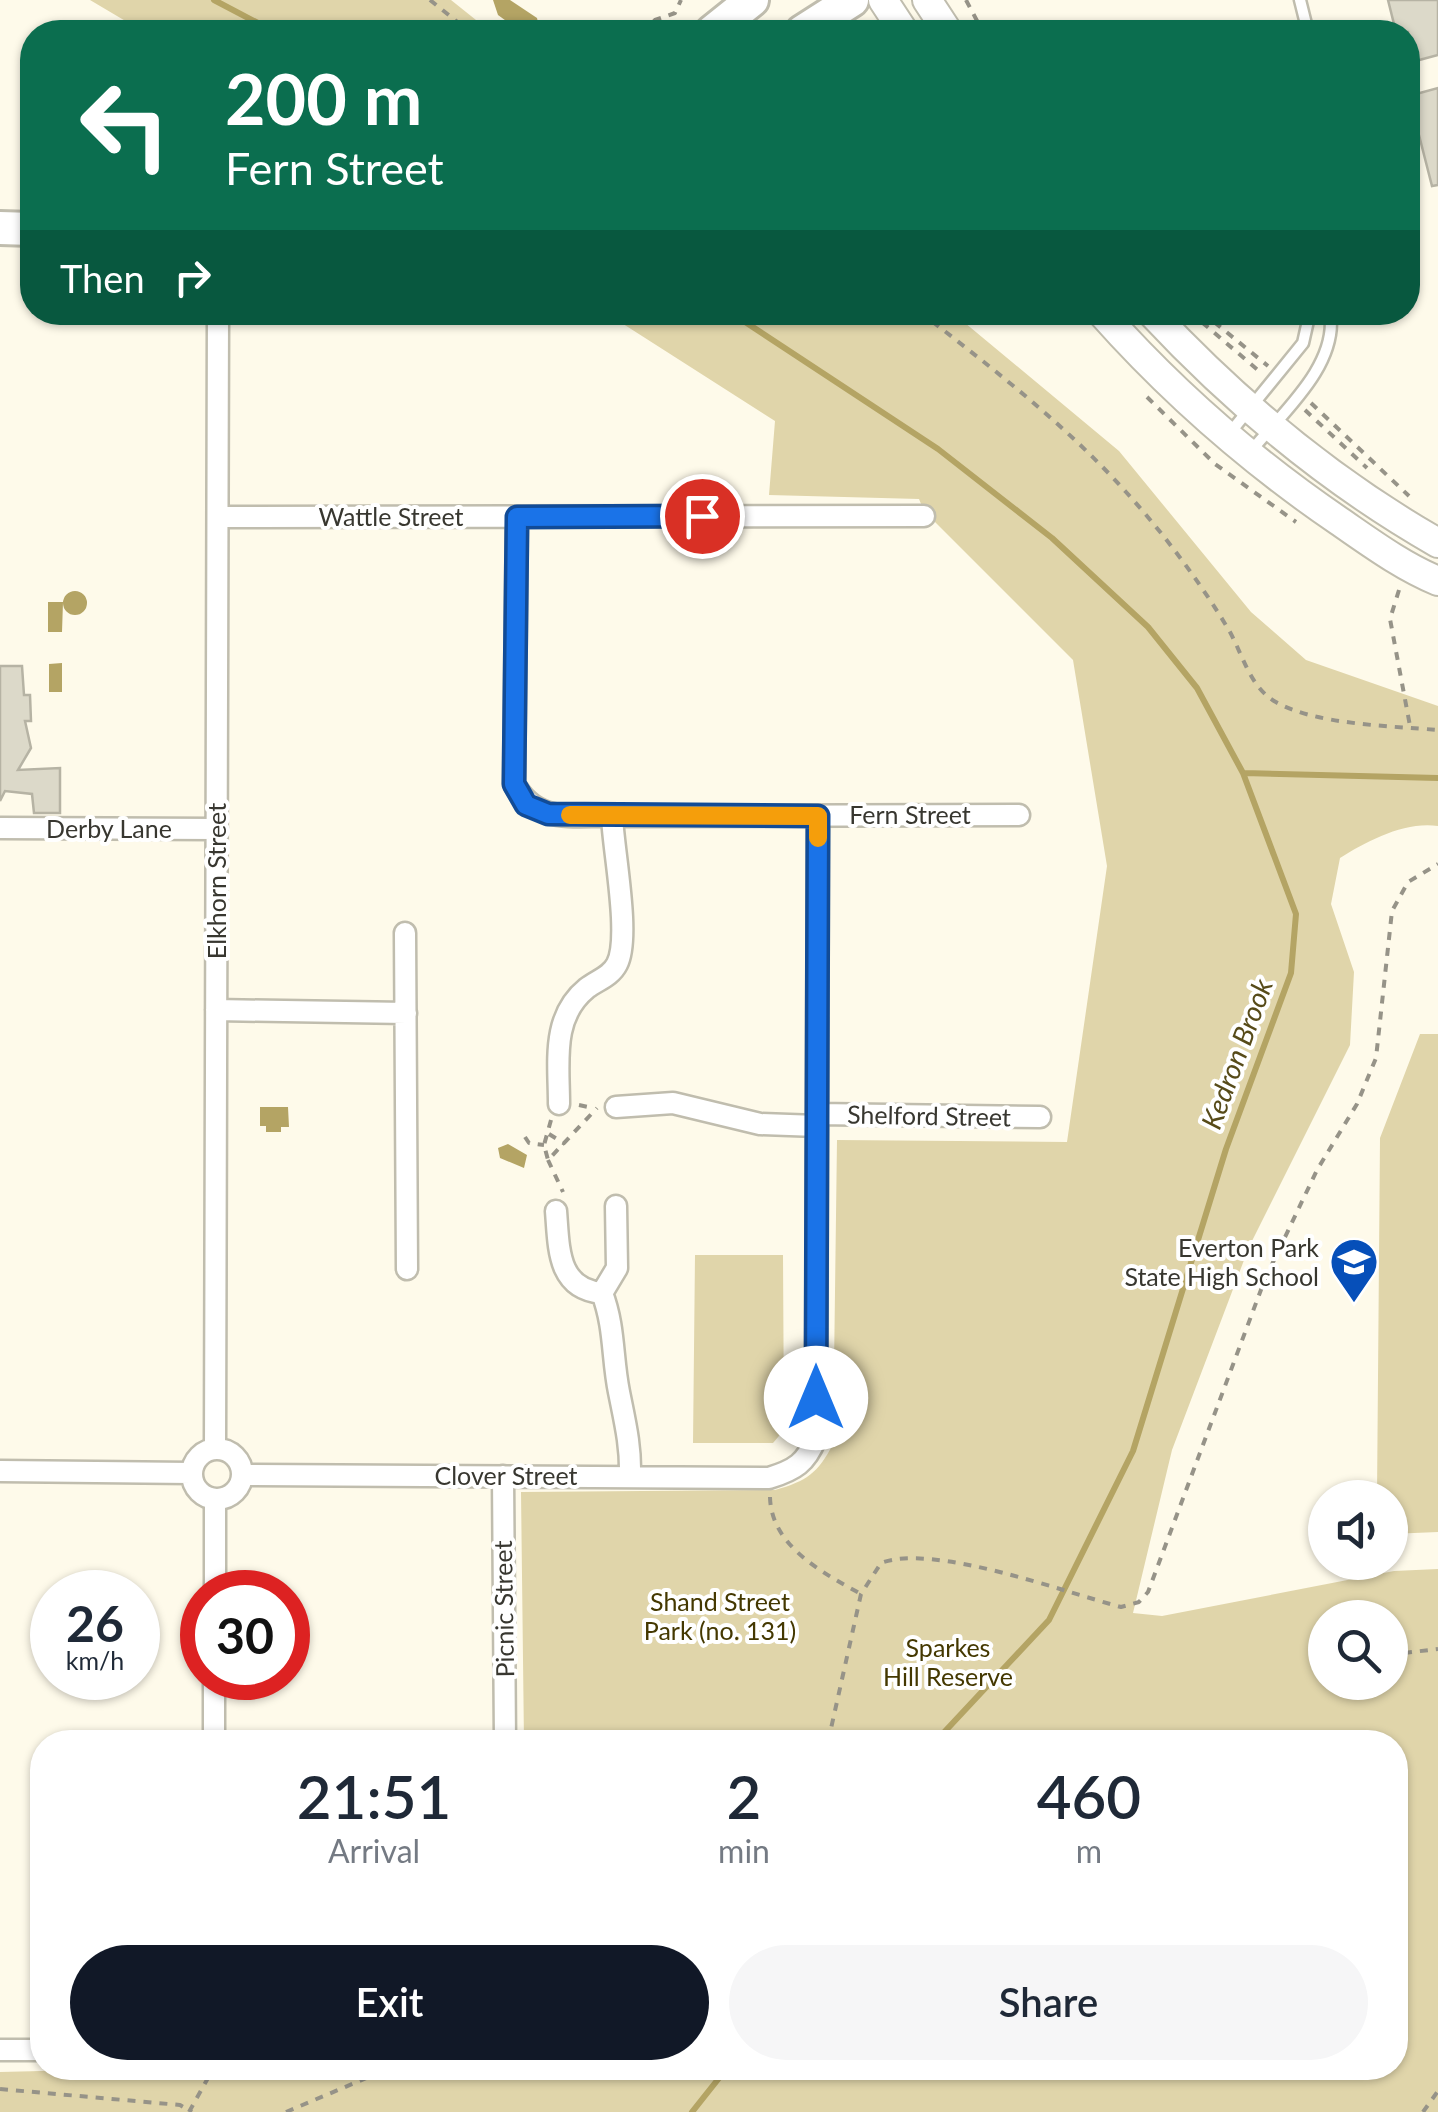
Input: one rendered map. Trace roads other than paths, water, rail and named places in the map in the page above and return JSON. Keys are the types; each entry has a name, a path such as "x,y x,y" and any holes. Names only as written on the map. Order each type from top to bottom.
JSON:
{"highway":[{"path":"727,20 752,0"},
{"path":"821,20 852,0"}],"main road":[{"path":"1114,325 1237,446 1394,559 1438,581"},
{"path":"1165,325 1261,417 1367,499 1438,543"}],"street":[{"name":"Elkhorn Street","path":"215,1449 218,325"},
{"name":"Wattle Street","path":"218,517 924,516"},
{"name":"Fern Street","path":"517,517 514,784 526,805 548,814 612,816 1019,815"},
{"path":"559,1104 560,1025 586,988 618,964 621,951 612,816"},
{"path":"817,1120 818,816"},
{"name":"Derby Lane","path":"0,828 217,829"},
{"path":"405,934 407,1269"},
{"path":"216,1010 406,1013"},
{"name":"Shelford Street","path":"616,1107 674,1103 760,1124 1040,1117"},
{"name":"Clover Street","path":"242,1475 769,1478 794,1471 808,1458 816,1438 817,1120"},
{"path":"602,1293 617,1268 616,1206"},
{"path":"556,1212 560,1256 570,1282 586,1292 602,1293"},
{"path":"602,1293 614,1325 618,1390 630,1431 630,1477"},
{"path":"215,1449 234,1456 242,1475 236,1490 214,1500 200,1494 191,1473 196,1459 215,1449"},
{"path":"0,1471 191,1473"},
{"name":"Picnic Street","path":"502,1476 505,1730"},
{"path":"214,1500 214,1570"},
{"path":"214,1700 214,1730"},
{"path":"0,2050 30,2050"}],"lane":[{"path":"1237,446 1261,417 1303,343 1307,325"},
{"path":"1237,446 1261,417 1323,360 1332,325"}],"waterway":[{"name":"Kedron Brook","path":"214,0 252,20"},
{"name":"Kedron Brook","path":"750,325 938,449 1052,538 1148,627 1197,688 1243,773 1296,914 1291,973 1226,1149 1133,1451 1049,1620 946,1730"},
{"path":"1244,773 1438,778"},
{"name":"Kedron Brook","path":"692,2112 717,2080"}],"place":[{"name":"Everton Park State High School","path":"1354,1304"}],"park label":[{"name":"Shand Street Park (no. 131)","path":"720,1616"},
{"name":"Sparkes Hill Reserve","path":"948,1662"}]}
